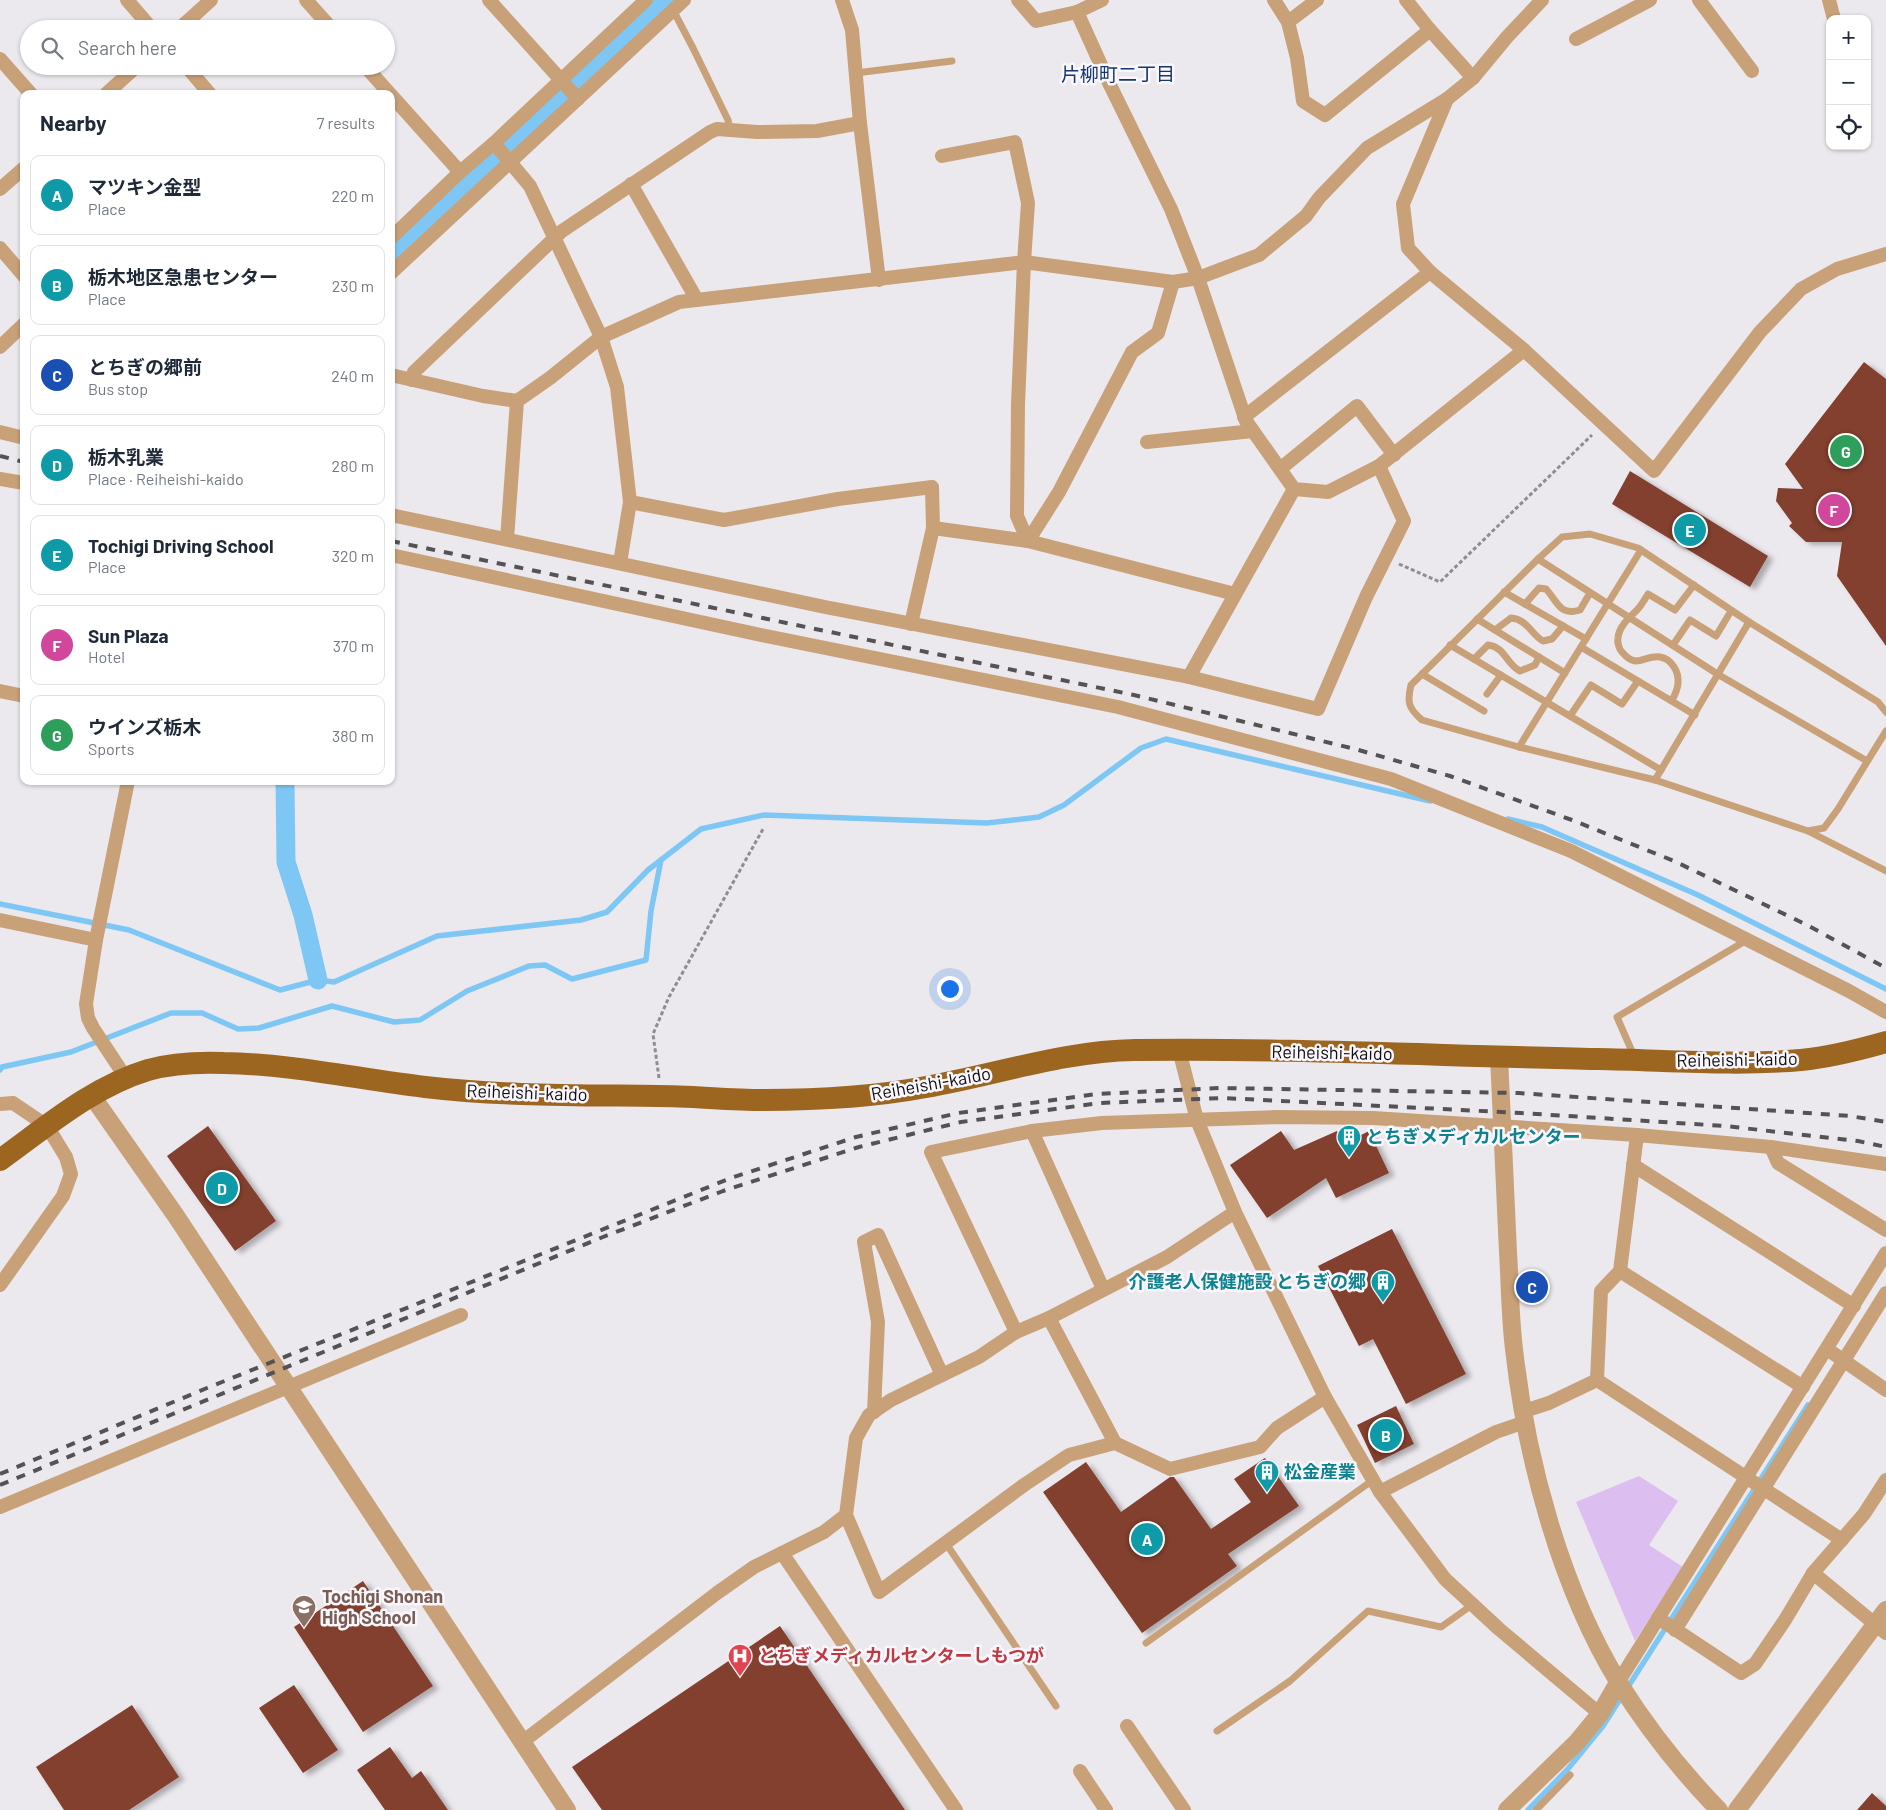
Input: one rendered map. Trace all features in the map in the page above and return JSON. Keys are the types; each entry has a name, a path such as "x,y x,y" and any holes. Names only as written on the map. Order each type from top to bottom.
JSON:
{"main road":[{"name":"Reiheishi-kaido","path":"0,1160 92,1096 126,1078 169,1066 201,1062 259,1063 423,1087 508,1094 661,1096 764,1100 874,1096 928,1087 1076,1055 1129,1050 1724,1062 1802,1060 1849,1052 1886,1042"}],"street":[{"path":"127,0 144,20"},
{"path":"189,20 211,0"},
{"path":"306,0 324,20"},
{"path":"489,0 578,99"},
{"path":"395,234 646,0"},
{"path":"395,269 578,99 670,5 684,0"},
{"path":"842,0 852,30 860,123 879,280"},
{"path":"1018,0 1036,21 1077,12 1102,0"},
{"path":"1274,0 1288,22 1297,58 1303,102 1325,116 1430,30"},
{"path":"1288,22 1317,0"},
{"path":"1406,0 1473,78"},
{"path":"395,376 483,396 517,401 550,378 601,337 679,302 1024,262 1173,282 1198,278 1259,255 1306,216 1319,198 1366,148 1447,98 1473,78 1507,37 1542,0"},
{"path":"1576,39 1650,0"},
{"path":"1699,0 1752,71"},
{"path":"1829,0 1833,15"},
{"path":"1077,12 1110,85 1171,209 1198,278 1244,417 1294,489 1328,492 1379,466 1524,350"},
{"path":"0,59 27,90"},
{"path":"110,90 127,75"},
{"path":"194,75 207,90"},
{"path":"373,75 387,90"},
{"path":"1447,98 1403,204 1408,248 1430,272 1524,350 1654,470 1760,332 1801,289 1837,269 1886,254"},
{"path":"395,99 460,172"},
{"path":"412,380 414,372 562,231 710,132 717,129 757,132 817,131 860,123"},
{"path":"942,156 1015,142 1028,203 1018,404 1017,516 1028,541"},
{"path":"494,143 530,186 601,337 617,387 630,502 620,563"},
{"path":"0,190 20,172"},
{"path":"632,184 697,300"},
{"path":"0,248 20,271"},
{"path":"1244,417 1430,272"},
{"path":"1028,541 1059,492 1132,352 1158,333 1173,282"},
{"path":"0,347 20,328"},
{"path":"507,539 517,401"},
{"path":"1280,469 1357,406 1394,455"},
{"path":"1146,442 1252,431"},
{"path":"0,432 20,437"},
{"path":"395,516 911,624 1189,677 1318,708 1366,597 1404,521 1379,466"},
{"path":"0,479 20,483"},
{"path":"630,502 724,520 838,499 932,487 934,528 911,624"},
{"path":"1189,677 1294,489"},
{"path":"934,528 1028,541 1235,594"},
{"path":"395,556 761,635 1118,707 1391,780 1571,851 1886,1012"},
{"path":"0,691 20,695"},
{"path":"126,1078 92,1028 86,1004 96,940 127,785"},
{"path":"0,920 96,940"},
{"path":"1179,1050 1197,1120 1235,1212 1325,1397 1376,1486 1445,1580 1600,1714"},
{"path":"1499,1057 1513,1348 1524,1417 1540,1486 1559,1550 1591,1628 1619,1681 1653,1732 1690,1780 1719,1810"},
{"path":"92,1096 176,1216 567,1810"},
{"path":"0,1104 13,1102 47,1126 66,1157 71,1174 63,1196 0,1285"},
{"path":"1016,1332 931,1152 1032,1131 1102,1123 1276,1117 1372,1118 1637,1135 1771,1147 1886,1164"},
{"path":"1032,1131 1103,1289"},
{"path":"1597,1380 1601,1291 1620,1271 1637,1135"},
{"path":"1771,1147 1778,1163 1886,1230"},
{"path":"1633,1165 1854,1306"},
{"path":"1115,1443 1069,1455 1024,1485 880,1592 846,1515 856,1438 869,1415 891,1400 979,1357 1016,1332 1049,1318 1167,1257 1235,1212"},
{"path":"874,1412 878,1322 864,1242 878,1235 942,1375"},
{"path":"1507,1810 1577,1742 1600,1714 1886,1253"},
{"path":"1620,1271 1803,1386"},
{"path":"1675,1630 1886,1293"},
{"path":"0,1507 460,1315"},
{"path":"1049,1318 1115,1443 1170,1469 1260,1447 1277,1428 1325,1397"},
{"path":"1827,1349 1886,1390"},
{"path":"1376,1486 1496,1432 1549,1403 1597,1380"},
{"path":"1597,1380 1842,1540"},
{"path":"1658,1618 1741,1673 1755,1664 1785,1620 1813,1573 1864,1514 1886,1480"},
{"path":"522,1743 717,1593 754,1568 824,1532 846,1515"},
{"path":"782,1553 956,1810"},
{"path":"1737,1810 1882,1622 1813,1573"},
{"path":"1127,1726 1184,1810"},
{"path":"1080,1771 1106,1810"}],"lane":[{"path":"670,5 728,120 730,129"},
{"path":"856,73 952,61"},
{"path":"1886,712 1878,702 1748,622 1638,548 1590,534 1562,537 1411,685 1408,695 1411,711 1422,720 1519,747 1655,780 1808,831 1886,870"},
{"path":"1519,747 1641,550"},
{"path":"1538,559 1719,675 1867,762"},
{"path":"1672,701 1678,683 1673,664 1662,657 1654,657 1640,662 1632,661 1619,649 1618,637 1628,617 1638,610 1648,594 1675,610 1694,585"},
{"path":"1524,604 1539,588 1546,589 1560,608 1565,612 1572,612 1580,610 1590,593"},
{"path":"1504,592 1586,639"},
{"path":"1673,646 1690,620 1716,636 1732,611"},
{"path":"1495,630 1511,618 1518,619 1532,629 1538,638 1543,641 1552,639 1563,626"},
{"path":"1477,619 1565,672"},
{"path":"1655,780 1719,675 1748,622"},
{"path":"1450,645 1661,770"},
{"path":"1474,659 1488,645 1501,649 1512,667 1520,671 1535,665 1539,657"},
{"path":"1581,647 1695,715"},
{"path":"1422,674 1484,711"},
{"path":"1487,694 1501,676"},
{"path":"1570,716 1591,685 1622,704 1638,681"},
{"path":"1808,831 1824,828 1838,809 1886,731"},
{"path":"1635,1060 1617,1017 1747,940"},
{"path":"1146,1644 1376,1486"},
{"path":"946,1542 1056,1706"},
{"path":"1217,1731 1290,1681 1368,1612 1442,1627 1472,1605"},
{"path":"1536,1810 1570,1775"}],"path":[{"path":"1385,558 1440,582 1603,424"},
{"path":"661,1096 653,1034 669,997 763,829"}],"shaded area":[{"path":"1639,1476 1678,1501 1649,1545 1683,1567 1635,1641 1576,1502"}],"building":[{"path":"1864,362 1886,379 1886,646 1837,576 1842,542 1806,542 1789,526 1792,523 1776,501 1778,488 1803,489 1785,464"},
{"path":"1630,471 1768,556 1750,587 1612,504"},
{"path":"208,1126 276,1221 235,1251 167,1156"},
{"path":"1281,1131 1294,1150 1337,1131 1343,1144 1369,1131 1389,1173 1336,1198 1326,1178 1267,1218 1230,1165"},
{"name":"介護老人保健施設 とちぎの郷","path":"1392,1229 1466,1374 1406,1404 1373,1339 1359,1346 1318,1266"},
{"path":"1396,1406 1414,1444 1375,1463 1357,1425"},
{"path":"1265,1458 1299,1506 1228,1554 1237,1566 1142,1633 1043,1492 1086,1462 1121,1512 1170,1477 1174,1477 1211,1529 1251,1502 1234,1479"},
{"path":"363,1581 433,1686 363,1732 294,1627"},
{"path":"780,1626 905,1810 602,1810 572,1767"},
{"path":"294,1685 338,1750 303,1773 259,1708"},
{"path":"132,1705 179,1777 129,1810 64,1810 36,1767"},
{"path":"390,1747 412,1778 421,1771 448,1810 385,1810 357,1770"},
{"path":"1872,1793 1886,1806 1886,1810 1857,1810"}],"waterway":[{"path":"395,252 666,0"},
{"path":"0,904 129,930 280,990 318,980 334,982 437,936 581,920 607,912 648,870 701,829 764,815 987,823 1039,817 1064,805 1141,748 1166,739 1430,801"},
{"path":"285,785 286,862 303,915 318,980"},
{"path":"1508,819 1542,827 1698,895 1886,989"},
{"path":"0,1070 2,1067 71,1052 171,1013 202,1013 238,1029 259,1028 332,1006 394,1022 420,1020 467,991 529,966 545,965 572,979 646,960 651,911 661,860"},
{"path":"1528,1810 1567,1770 1603,1726 1808,1405"}],"railway":[{"path":"0,456 20,461"},
{"path":"395,542 1134,695 1355,749 1450,776 1572,820 1674,861 1807,925 1886,968"},
{"path":"0,1474 207,1388 731,1178 856,1137 958,1113 1097,1094 1220,1088 1519,1093 1850,1116 1886,1122"},
{"path":"0,1485 603,1237 723,1191 859,1147 961,1122 1099,1103 1223,1098 1521,1113 1725,1126 1858,1141 1886,1147"}],"place":[{"name":"ウインズ栃木","path":"1846,451"},
{"name":"Sun Plaza","path":"1834,510"},
{"name":"Tochigi Driving School","path":"1690,530"},
{"name":"とちぎメディカルセンター","path":"1349,1158"},
{"name":"栃木乳業","path":"222,1188"},
{"name":"とちぎの郷前","path":"1532,1287"},
{"name":"介護老人保健施設 とちぎの郷","path":"1383,1303"},
{"name":"栃木地区急患センター","path":"1386,1435"},
{"name":"松金産業","path":"1267,1493"},
{"name":"マツキン金型","path":"1147,1539"},
{"name":"Tochigi Shonan High School","path":"304,1628"},
{"name":"とちぎメディカルセンターしもつが","path":"740,1677"}],"district":[{"name":"片柳町二丁目","path":"1118,74"}]}
